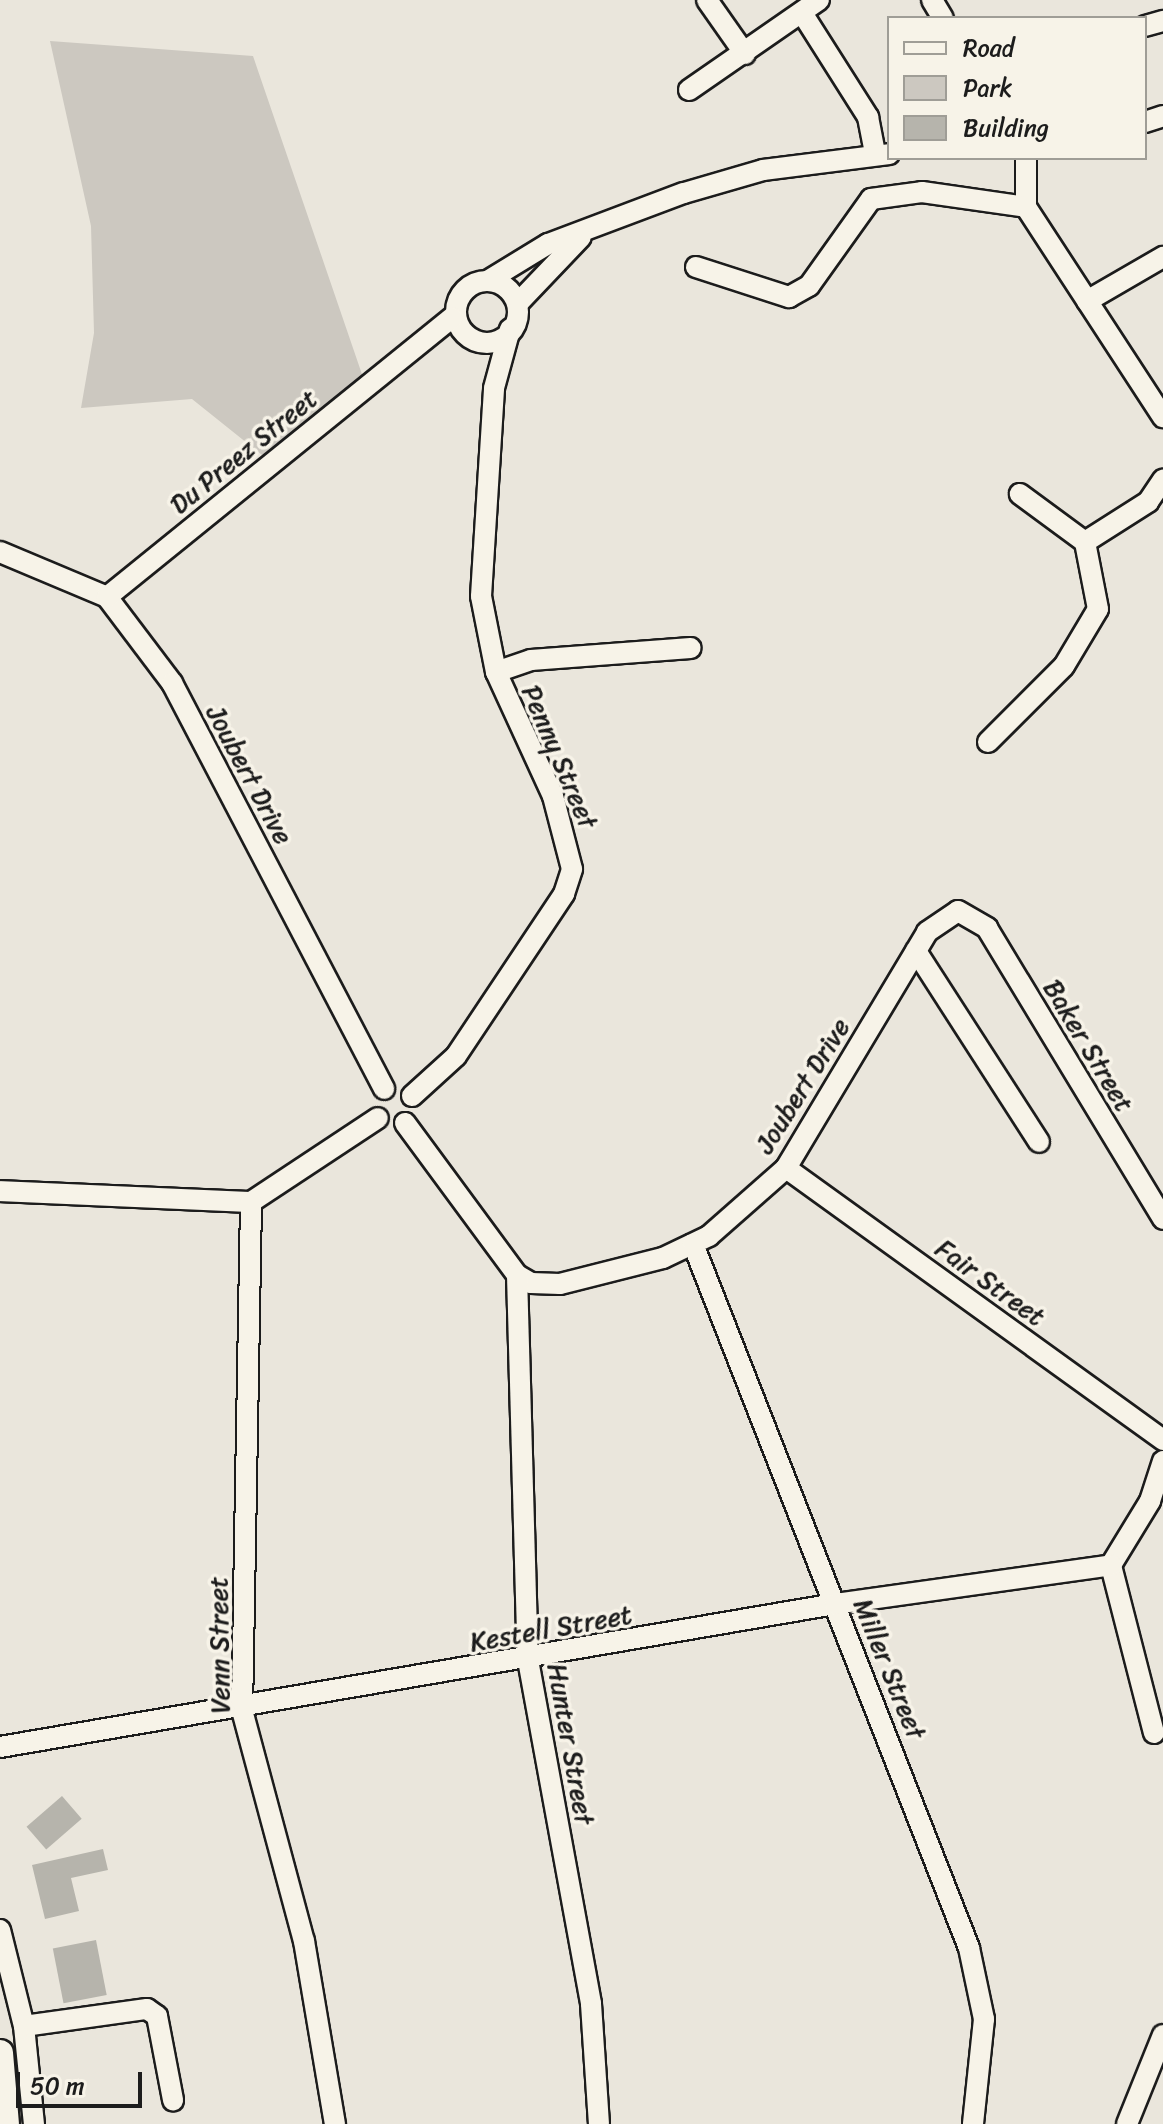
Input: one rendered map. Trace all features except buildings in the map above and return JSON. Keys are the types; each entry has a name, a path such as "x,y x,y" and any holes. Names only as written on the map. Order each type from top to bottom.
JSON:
{"main road":[{"path":"0,2053 6,2124"}],"street":[{"path":"707,0 745,54"},
{"path":"689,90 804,16 819,0"},
{"path":"603,220 557,256 520,301 510,329 469,340 452,318 463,298 489,280 603,220 763,170 882,154 868,117 804,16"},
{"path":"1026,160 1026,207 1163,417"},
{"path":"696,267 789,297 809,286 871,199 922,192 1026,207"},
{"path":"1087,301 1163,257"},
{"path":"489,280 512,288 520,301"},
{"name":"Du Preez Street","path":"107,597 452,318"},
{"name":"Penny Street","path":"412,1096 456,1056 564,894 572,869 553,796 496,672 481,596 494,388 510,329"},
{"name":"Du Preez Street","path":"415,347 469,340"},
{"name":"Penny Street","path":"469,340 494,388"},
{"path":"1085,542 1148,502 1163,480"},
{"path":"988,742 1089,633 1098,609 1085,542 1020,494"},
{"path":"0,552 107,597"},
{"name":"Joubert Drive","path":"107,597 172,683 384,1089"},
{"path":"496,672 531,660 691,648"},
{"name":"Joubert Drive","path":"517,1275 560,1284 693,1244 786,1168 916,951 942,916 958,911"},
{"name":"Baker Street","path":"958,911 987,928 1163,1219"},
{"path":"916,951 1039,1142"},
{"path":"378,1118 376,1099 384,1089 403,1088 412,1096 405,1123"},
{"path":"378,1118 394,1127 405,1123"},
{"path":"0,1191 251,1202 378,1118"},
{"path":"405,1123 517,1275"},
{"name":"Fair Street","path":"786,1168 1163,1440"},
{"name":"Venn Street","path":"251,1202 242,1710 304,1941 335,2124"},
{"name":"Miller Street","path":"693,1244 969,1948 984,2019 973,2124"},
{"name":"Hunter Street","path":"517,1275 528,1660 591,2004 599,2124"},
{"path":"1154,1733 1111,1565 1150,1501 1163,1461"},
{"name":"Kestell Street","path":"0,1747 242,1710 835,1604 1111,1565"},
{"path":"0,1930 24,2026 34,2124"},
{"path":"24,2026 147,2009 157,2016 173,2100"},
{"path":"1127,2124 1163,2035"}],"green space":[{"path":"50,41 253,56 366,386 272,463 192,399 81,408 94,333 91,226"}]}
